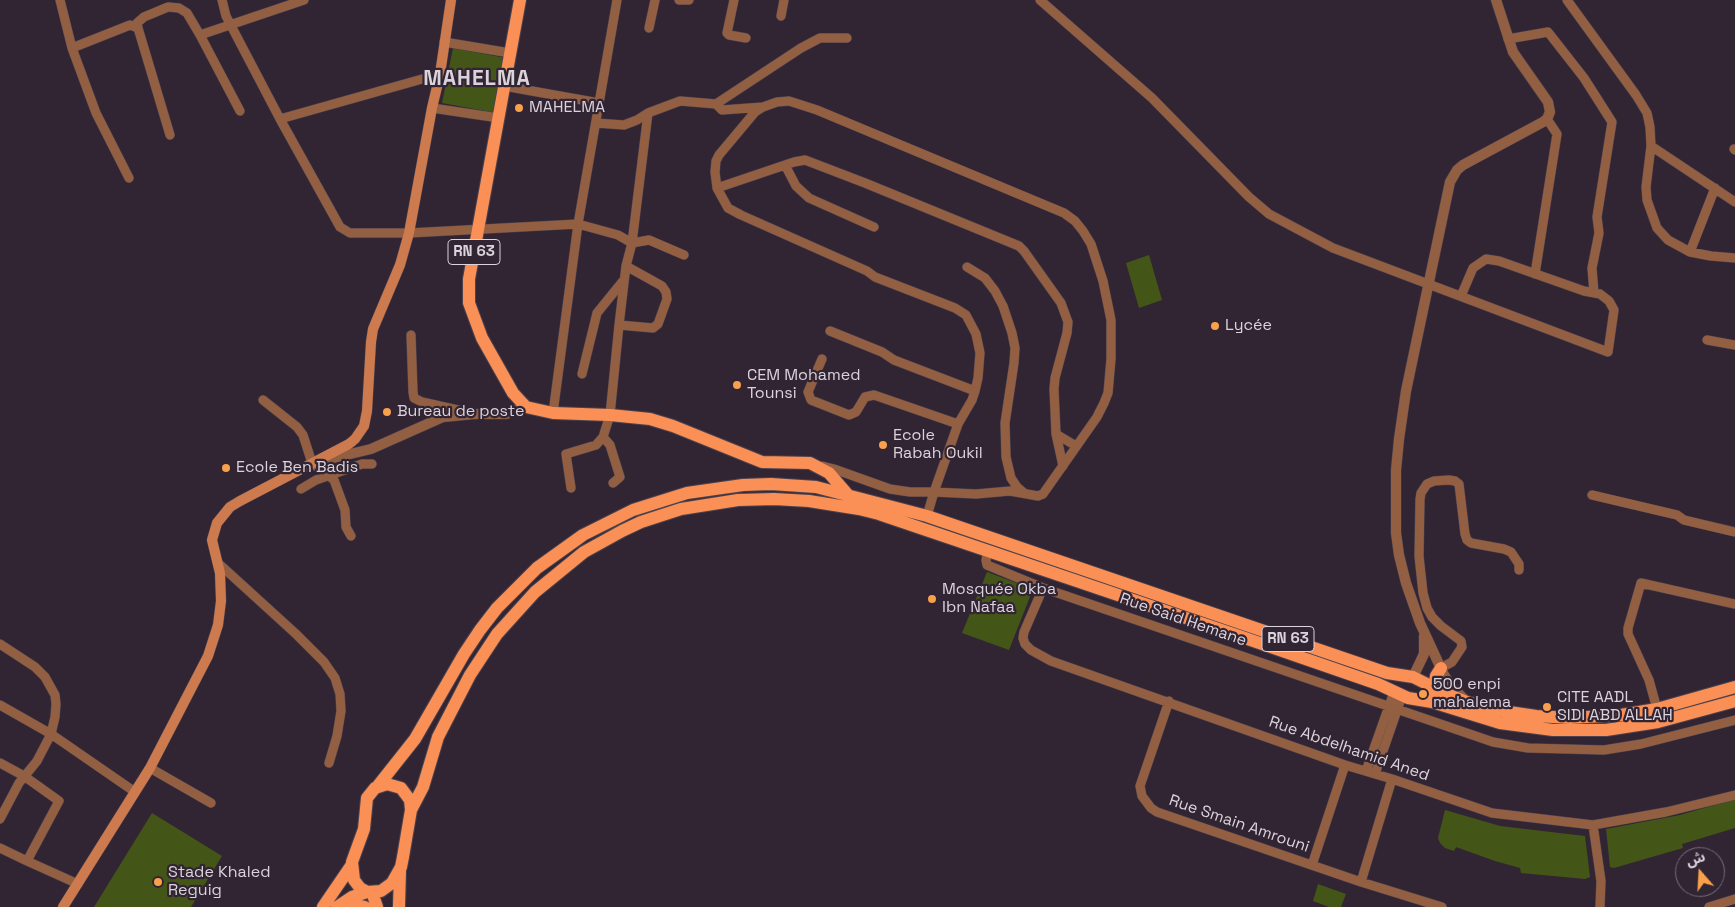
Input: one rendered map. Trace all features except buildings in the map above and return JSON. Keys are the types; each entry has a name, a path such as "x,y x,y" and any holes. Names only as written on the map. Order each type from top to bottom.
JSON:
{"main road":[{"path":"63,907 150,768 208,656 221,609 218,562 212,546 212,540 215,528 224,513 240,501 349,444 364,426 367,411 373,329 400,265 409,233 440,74 451,0"},
{"name":"RN 63","path":"520,0 469,279 469,303 482,338 513,393 526,406"},
{"path":"526,406 553,413 610,415 658,421 762,462 807,463 814,465 829,473 859,509"},
{"path":"814,465 820,474 816,487"},
{"path":"377,907 369,892 356,885 352,876 353,857 364,829 367,798 415,739 464,654 497,608 537,568 583,535 633,510 687,493 743,485 771,484 816,487 847,494"},
{"name":"RN 63","path":"847,494 927,516 1387,673 1413,677 1467,702 1519,714 1570,718 1621,715 1658,716 1735,687"},
{"path":"411,810 420,796 438,737 470,675 508,622 535,592 584,552 602,540 641,522 681,509 738,500 774,499 818,502 859,509 1245,638 1395,692 1500,723 1552,730 1606,730 1658,716 1735,701"},
{"path":"1426,702 1433,695 1436,676 1441,668"},
{"path":"1395,692 1390,682 1396,675"},
{"path":"415,739 399,776 403,784 410,788 416,788 424,782"},
{"path":"377,787 392,784 401,788 410,800 411,810 401,866 399,907"},
{"path":"323,907 352,866"},
{"path":"336,907 352,897 381,891 395,879 401,866"},
{"path":"342,907 357,905 365,907"}],"street":[{"path":"60,0 72,48 96,113 128,178"},
{"path":"222,0 226,16 280,119 340,227 350,233 409,233 578,224 618,235 632,244 649,240 684,256"},
{"path":"200,34 304,0"},
{"path":"553,413 578,224 617,0"},
{"path":"650,28 655,0"},
{"path":"678,0 689,0"},
{"path":"734,0 726,31 729,36 746,38"},
{"path":"781,16 784,0"},
{"path":"1040,0 1152,98 1269,214 1333,248 1608,352 1614,310 1609,301 1600,294 1584,291 1498,261 1486,259 1473,268 1461,296"},
{"path":"1467,702 1452,688 1441,668 1424,632 1406,584 1399,556 1395,502 1398,439 1406,391 1430,284 1448,188 1453,175 1470,160 1547,119 1550,112 1548,102 1514,56 1496,0"},
{"path":"1566,0 1636,95 1647,113 1651,146 1646,187 1647,200 1651,216 1657,228 1668,240 1690,252 1735,258"},
{"path":"170,135 137,23 144,17 168,7 179,8 187,14 200,34 240,111"},
{"path":"72,48 130,24 138,28"},
{"path":"1508,40 1548,32 1584,78 1612,122 1597,217 1599,233 1592,268 1594,293"},
{"path":"596,123 624,125 648,113 680,101 716,104 801,48 820,38 847,38"},
{"path":"444,42 510,53"},
{"path":"280,119 440,74"},
{"path":"504,86 599,103"},
{"path":"716,104 722,110 763,107 777,102 789,102 817,110 1064,213 1083,230 1103,281 1110,320 1111,359 1108,393 1097,417 1043,494 1038,496 1010,491 976,494 910,492 890,488 834,468 814,465"},
{"path":"763,107 749,119 719,156 714,172 717,188 724,204 734,212 867,271 875,277 955,308 966,315 971,323 979,344 980,366 975,391 958,424 927,516"},
{"path":"432,108 499,118"},
{"path":"571,488 566,454 596,445 603,437 610,415 623,281 632,244 648,113"},
{"path":"1535,274 1557,134 1547,119"},
{"path":"1651,146 1735,202"},
{"path":"717,188 805,160 1011,242 1024,251 1061,303 1068,322 1054,388 1056,434 1063,466"},
{"path":"785,165 796,186 809,198 874,227"},
{"path":"1690,252 1715,188"},
{"path":"619,325 653,328 658,324 667,299 666,292 662,286 626,266"},
{"path":"967,266 985,278 995,291 1003,306 1012,333 1015,348 1005,423 1006,457 1011,478 1017,487 1025,493"},
{"path":"582,374 597,313 623,281"},
{"path":"830,331 882,352 894,360 975,391"},
{"path":"411,335 414,398 422,402 474,414"},
{"path":"1707,340 1735,345"},
{"path":"822,359 808,392 811,400 849,415 856,412 865,398 874,395 958,424"},
{"path":"263,400 297,427 303,435 312,464 334,480 345,510 346,527 351,536"},
{"path":"312,464 372,449 442,417 506,414 526,406"},
{"path":"1056,434 1076,446"},
{"path":"603,437 610,445 620,477 613,483"},
{"path":"301,489 316,480 362,464 372,464"},
{"path":"1441,668 1452,662 1462,647 1461,641 1432,617 1425,602 1418,556 1420,500 1421,493 1426,484 1434,481 1449,480 1459,484 1467,540 1471,543 1504,549 1510,552 1519,564 1519,570"},
{"path":"1592,495 1677,515 1684,520 1735,532"},
{"name":"Rue Said Hemane","path":"988,551 987,565 1044,588 1493,742 1528,748 1604,750 1641,744 1735,720"},
{"path":"218,562 296,634 324,662 335,678 340,694 341,711 330,762"},
{"path":"1658,716 1649,680 1628,634 1641,582 1735,604"},
{"name":"Rue Abdelhamid Aned","path":"1044,588 1023,638 1025,644 1031,650 1051,661 1169,701 1345,766 1392,778 1492,813 1593,825 1666,812 1735,795"},
{"path":"1413,677 1424,654 1424,632"},
{"path":"0,644 35,667 52,686 56,704 51,734 37,761 19,783 0,819"},
{"path":"1370,772 1393,709 1395,692"},
{"name":"Rue Smain Amrouni","path":"1169,701 1140,786 1144,800 1157,812 1361,882 1442,907"},
{"path":"0,706 51,734 135,792"},
{"path":"0,763 24,776 59,801 26,861"},
{"path":"1312,865 1345,766"},
{"path":"150,768 211,803"},
{"path":"1361,882 1392,778"},
{"path":"1593,825 1601,881 1600,907"},
{"path":"0,848 78,884"},
{"path":"1708,907 1735,900"}],"green space":[{"path":"453,48 506,58 496,113 442,103"},
{"path":"1149,255 1162,300 1139,308 1126,263"},
{"path":"987,572 1033,589 1009,650 962,633"},
{"path":"1735,799 1735,828 1682,844 1683,847 1675,847 1675,850 1614,868 1610,867 1606,829 1680,815"},
{"path":"1445,810 1500,826 1585,836 1590,877 1585,879 1521,873 1520,868 1456,847 1454,851 1445,848 1438,838"},
{"name":"Stade Khaled Reguig","path":"152,813 222,856 191,907 94,907"},
{"path":"1318,884 1346,894 1341,907 1329,907 1313,901"}],"place":[{"name":"MAHELMA","path":"519,108"},
{"name":"Lycée","path":"1215,326"},
{"name":"CEM Mohamed Tounsi","path":"737,385"},
{"name":"Bureau de poste","path":"387,412"},
{"name":"Ecole Rabah Oukil","path":"883,445"},
{"name":"Ecole Ben Badis","path":"226,468"},
{"name":"Mosquée Okba Ibn Nafaa","path":"932,599"},
{"name":"500 enpi mahalema","path":"1423,694"},
{"name":"CITE AADL SIDI ABD ALLAH","path":"1547,707"},
{"name":"Stade Khaled Reguig","path":"158,882"}],"district":[{"name":"MAHELMA","path":"477,79"}]}
